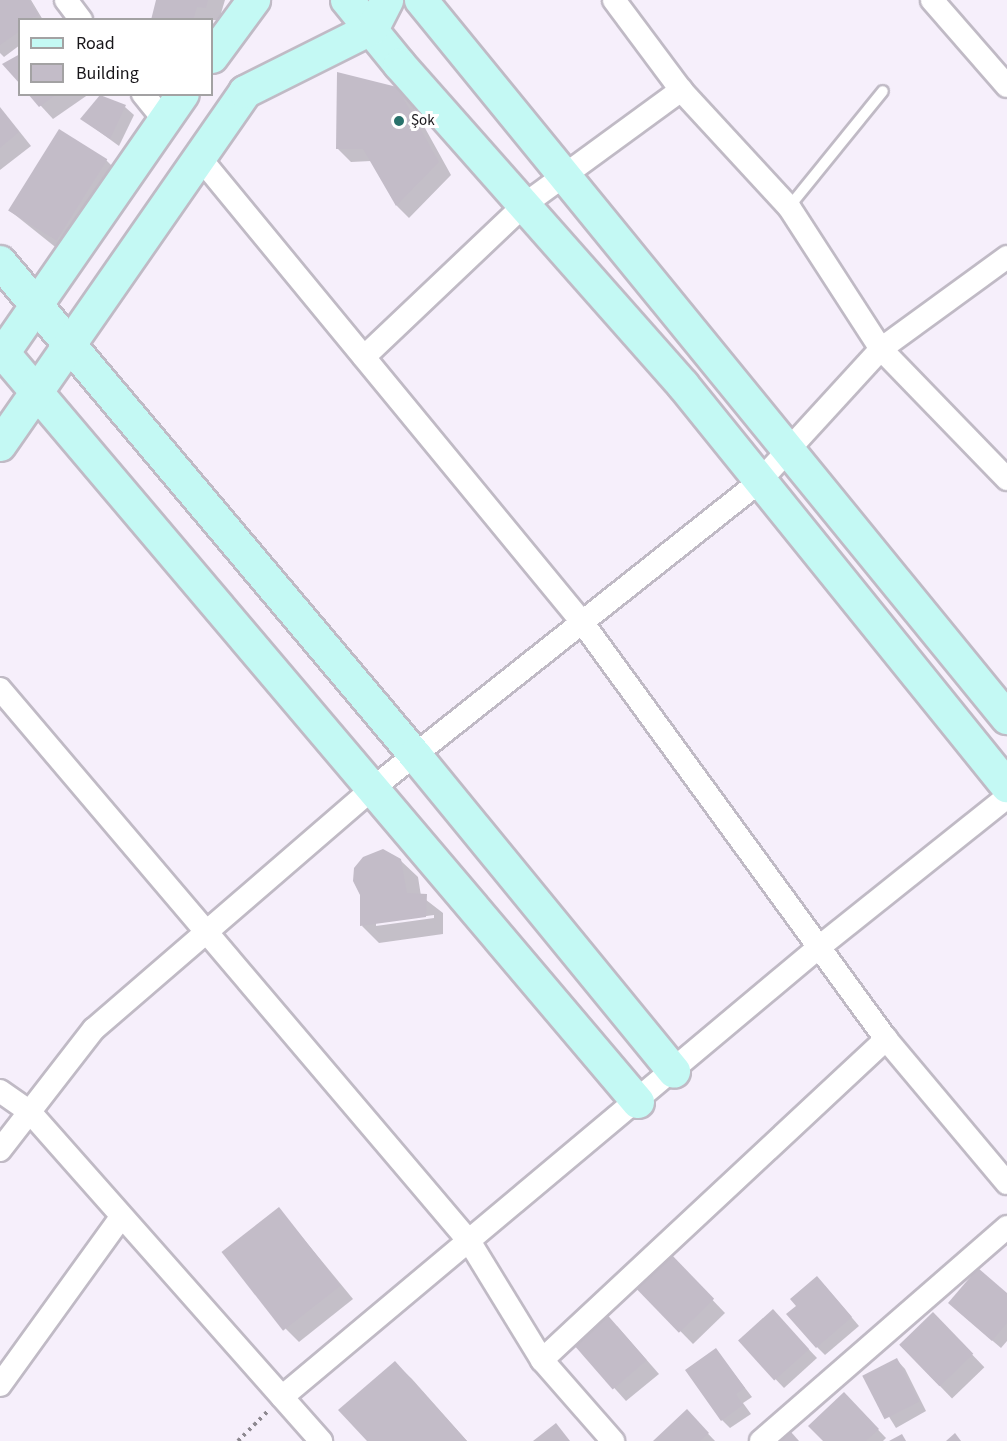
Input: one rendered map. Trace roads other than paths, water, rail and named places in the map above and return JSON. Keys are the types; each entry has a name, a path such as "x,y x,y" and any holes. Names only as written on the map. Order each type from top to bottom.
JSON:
{"street":[{"path":"66,0 80,18"},
{"path":"213,56 254,0"},
{"path":"347,0 373,28 400,65 684,385 759,482 1007,786"},
{"path":"0,445 245,92 373,28 387,0"},
{"path":"421,0 1007,718"},
{"path":"614,0 681,90 789,207 881,349 1007,479"},
{"path":"932,0 1007,86"},
{"path":"364,357 524,205 681,90"},
{"path":"145,96 164,120"},
{"path":"182,96 1,353 37,392 638,1102"},
{"path":"200,158 582,622 886,1039 1007,1183"},
{"path":"0,1150 94,1029 373,788 759,482 881,349 1007,257"},
{"path":"0,262 415,755 674,1072"},
{"path":"0,689 469,1241 542,1360 613,1441"},
{"path":"282,1397 674,1072 818,948 1007,797"},
{"path":"542,1360 886,1039"},
{"path":"0,1091 29,1111 321,1441"},
{"path":"0,1385 121,1217"},
{"path":"761,1441 1007,1227"}],"lane":[{"path":"789,207 884,91"}],"place":[{"name":"Şok","path":"399,121"}]}
